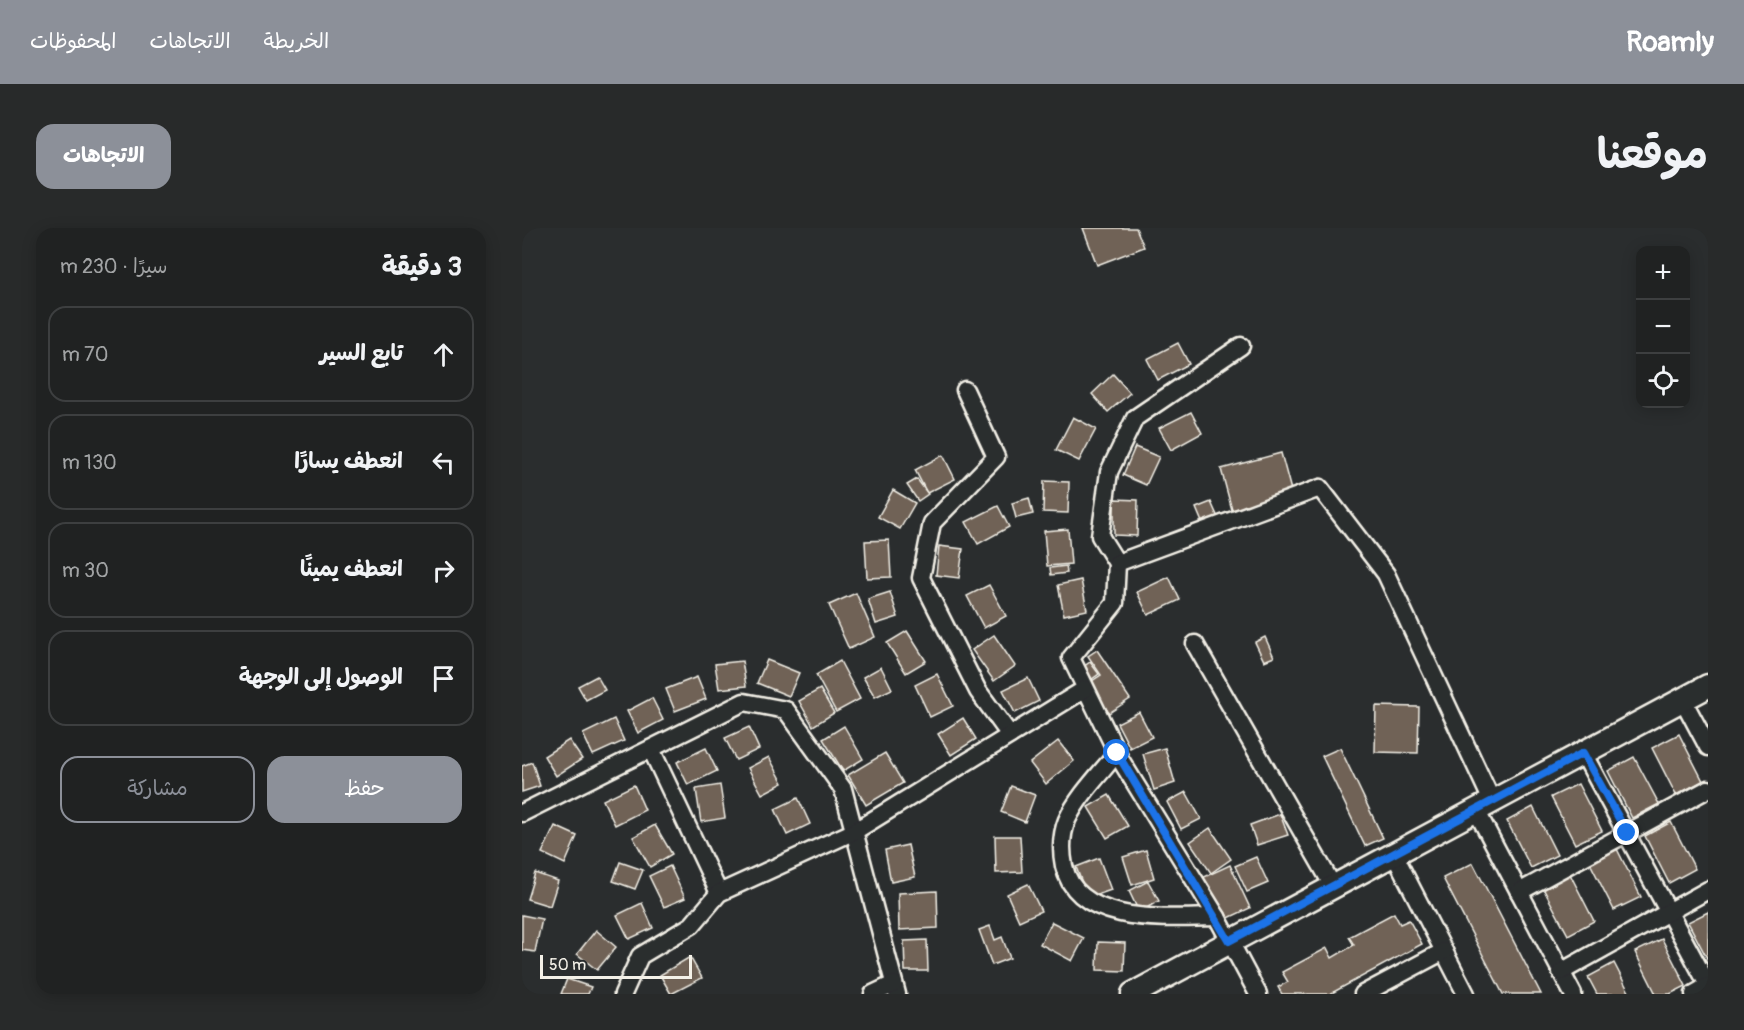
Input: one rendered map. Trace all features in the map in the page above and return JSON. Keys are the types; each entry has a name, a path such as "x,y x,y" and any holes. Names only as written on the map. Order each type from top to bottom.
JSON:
{"main road":[{"path":"1133,994 1708,686"}],"street":[{"path":"1241,346 1135,418 1109,472 1100,536 1117,563 1115,603 1071,658 1117,753 1217,916 1258,994"},
{"path":"965,390 996,457 932,523 921,578 978,691 1010,735"},
{"path":"1117,563 1320,488 1386,574 1519,892 1573,994"},
{"path":"1195,644 1333,886"},
{"path":"623,994 640,956 692,925 719,893 855,831 1085,689"},
{"path":"1683,700 1708,747"},
{"path":"522,827 525,811 744,702 786,710 843,789 895,989 873,994"},
{"path":"651,749 719,893"},
{"path":"1117,753 1081,797 1067,821 1061,850 1067,879 1083,898 1139,917 1149,919 1217,916"},
{"path":"1583,753 1708,986 1694,994"},
{"path":"1519,892 1708,789"},
{"path":"1394,854 1466,994"},
{"path":"1561,972 1708,890"},
{"path":"1363,994 1444,951"}],"building":[{"path":"1083,228 1136,228 1144,247 1097,265"},
{"path":"1178,343 1189,364 1158,380 1147,359"},
{"path":"1113,374 1130,393 1108,412 1092,394"},
{"path":"1191,412 1202,433 1171,450 1159,428"},
{"path":"1073,417 1096,429 1079,461 1056,450"},
{"path":"1135,447 1159,457 1146,485 1123,475"},
{"path":"1281,453 1292,494 1232,510 1221,469"},
{"path":"943,455 955,479 927,493 915,470"},
{"path":"917,479 928,494 918,501 907,485"},
{"path":"1044,481 1069,482 1068,513 1043,512"},
{"path":"893,490 915,503 900,529 878,517"},
{"path":"1029,498 1033,514 1016,518 1012,503"},
{"path":"1114,499 1138,500 1137,536 1114,535"},
{"path":"1211,502 1219,520 1204,527 1196,508"},
{"path":"998,506 1009,527 978,544 966,522"},
{"path":"1068,529 1071,564 1047,566 1044,531"},
{"path":"889,540 891,577 867,578 865,541"},
{"path":"939,546 963,549 959,578 936,575"},
{"path":"1066,566 1067,573 1051,575 1050,568"},
{"path":"1169,577 1180,600 1148,615 1137,592"},
{"path":"1081,580 1087,610 1064,615 1058,585"},
{"path":"989,585 1006,616 984,628 967,596"},
{"path":"890,592 898,617 876,624 868,599"},
{"path":"856,593 875,637 849,649 829,605"},
{"path":"907,631 926,661 906,673 887,643"},
{"path":"994,635 1015,666 994,681 972,650"},
{"path":"1265,637 1274,657 1264,661 1255,642"},
{"path":"1097,650 1130,699 1109,713 1089,683 1101,675 1088,656"},
{"path":"767,660 799,673 789,696 757,683"},
{"path":"742,661 746,686 719,689 715,664"},
{"path":"840,661 860,699 836,712 816,675"},
{"path":"1090,662 1099,674 1092,679 1083,667"},
{"path":"881,667 892,689 875,697 863,677"},
{"path":"937,674 953,706 930,717 915,685"},
{"path":"597,676 605,690 586,700 578,686"},
{"path":"697,677 706,699 675,711 666,689"},
{"path":"1028,678 1039,701 1015,713 1003,690"},
{"path":"820,689 834,713 813,726 799,701"},
{"path":"652,698 663,720 638,733 627,711"},
{"path":"1376,706 1419,707 1418,753 1375,752"},
{"path":"1139,712 1152,737 1130,748 1117,723"},
{"path":"963,718 976,739 951,755 938,734"},
{"path":"614,719 624,741 593,755 583,734"},
{"path":"844,726 863,759 843,771 823,739"},
{"path":"749,727 759,749 736,760 725,738"},
{"path":"1679,734 1703,781 1676,795 1652,748"},
{"path":"569,740 582,759 556,776 544,756"},
{"path":"1058,741 1074,761 1046,784 1030,763"},
{"path":"706,748 717,771 688,785 677,762"},
{"path":"1165,748 1175,783 1154,790 1143,754"},
{"path":"1340,748 1383,838 1365,846 1322,756"},
{"path":"885,753 903,783 866,805 848,775"},
{"path":"769,757 783,783 762,794 748,768"},
{"path":"1634,757 1659,804 1632,818 1608,771"},
{"path":"532,762 540,786 522,792 522,766"},
{"path":"1578,784 1602,831 1575,844 1551,797"},
{"path":"634,785 645,810 615,825 603,800"},
{"path":"720,785 725,818 701,822 696,789"},
{"path":"1011,786 1035,795 1025,822 1001,812"},
{"path":"1186,792 1201,819 1181,829 1167,802"},
{"path":"1109,795 1128,826 1107,838 1088,807"},
{"path":"798,798 810,824 787,835 775,809"},
{"path":"1533,807 1557,855 1531,868 1507,821"},
{"path":"1280,814 1288,835 1257,845 1250,825"},
{"path":"1671,822 1695,869 1669,883 1645,836"},
{"path":"655,825 672,854 650,867 633,837"},
{"path":"555,826 577,836 565,864 542,853"},
{"path":"1210,828 1231,859 1211,873 1190,842"},
{"path":"995,836 1020,836 1022,872 996,873"},
{"path":"908,845 915,877 891,882 885,850"},
{"path":"1617,849 1641,897 1614,910 1590,863"},
{"path":"1146,850 1154,878 1132,885 1123,857"},
{"path":"1256,857 1268,883 1247,892 1235,866"},
{"path":"1099,858 1111,890 1088,898 1076,867"},
{"path":"620,862 643,870 635,889 613,881"},
{"path":"1473,863 1541,994 1503,994 1443,878"},
{"path":"1230,865 1250,908 1222,921 1202,878"},
{"path":"670,866 685,898 664,907 649,876"},
{"path":"535,873 558,881 550,906 527,899"},
{"path":"1570,874 1594,921 1568,935 1543,888"},
{"path":"1148,881 1159,901 1139,912 1129,891"},
{"path":"1028,884 1041,911 1019,921 1007,894"},
{"path":"937,891 938,928 899,930 898,893"},
{"path":"642,903 653,928 629,939 617,915"},
{"path":"1708,912 1708,960 1688,922"},
{"path":"1394,913 1400,924 1409,920 1422,944 1330,994 1282,994 1278,987 1288,982 1282,972 1327,948 1332,958 1354,945 1349,937"},
{"path":"522,915 542,919 535,952 522,950"},
{"path":"1052,922 1084,938 1072,961 1040,944"},
{"path":"990,926 995,940 1002,937 1010,958 992,965 979,930"},
{"path":"596,930 616,947 597,970 577,954"},
{"path":"1662,939 1686,986 1670,994 1656,994 1635,952"},
{"path":"927,940 928,971 905,971 904,941"},
{"path":"1098,942 1125,943 1124,971 1097,970"},
{"path":"690,957 702,978 671,994 660,975"},
{"path":"1614,963 1630,994 1597,994 1588,977"},
{"path":"567,979 591,987 588,994 561,994"}],"route":[{"path":"1117,753 1217,916 1229,941 1583,753 1627,833"}]}
